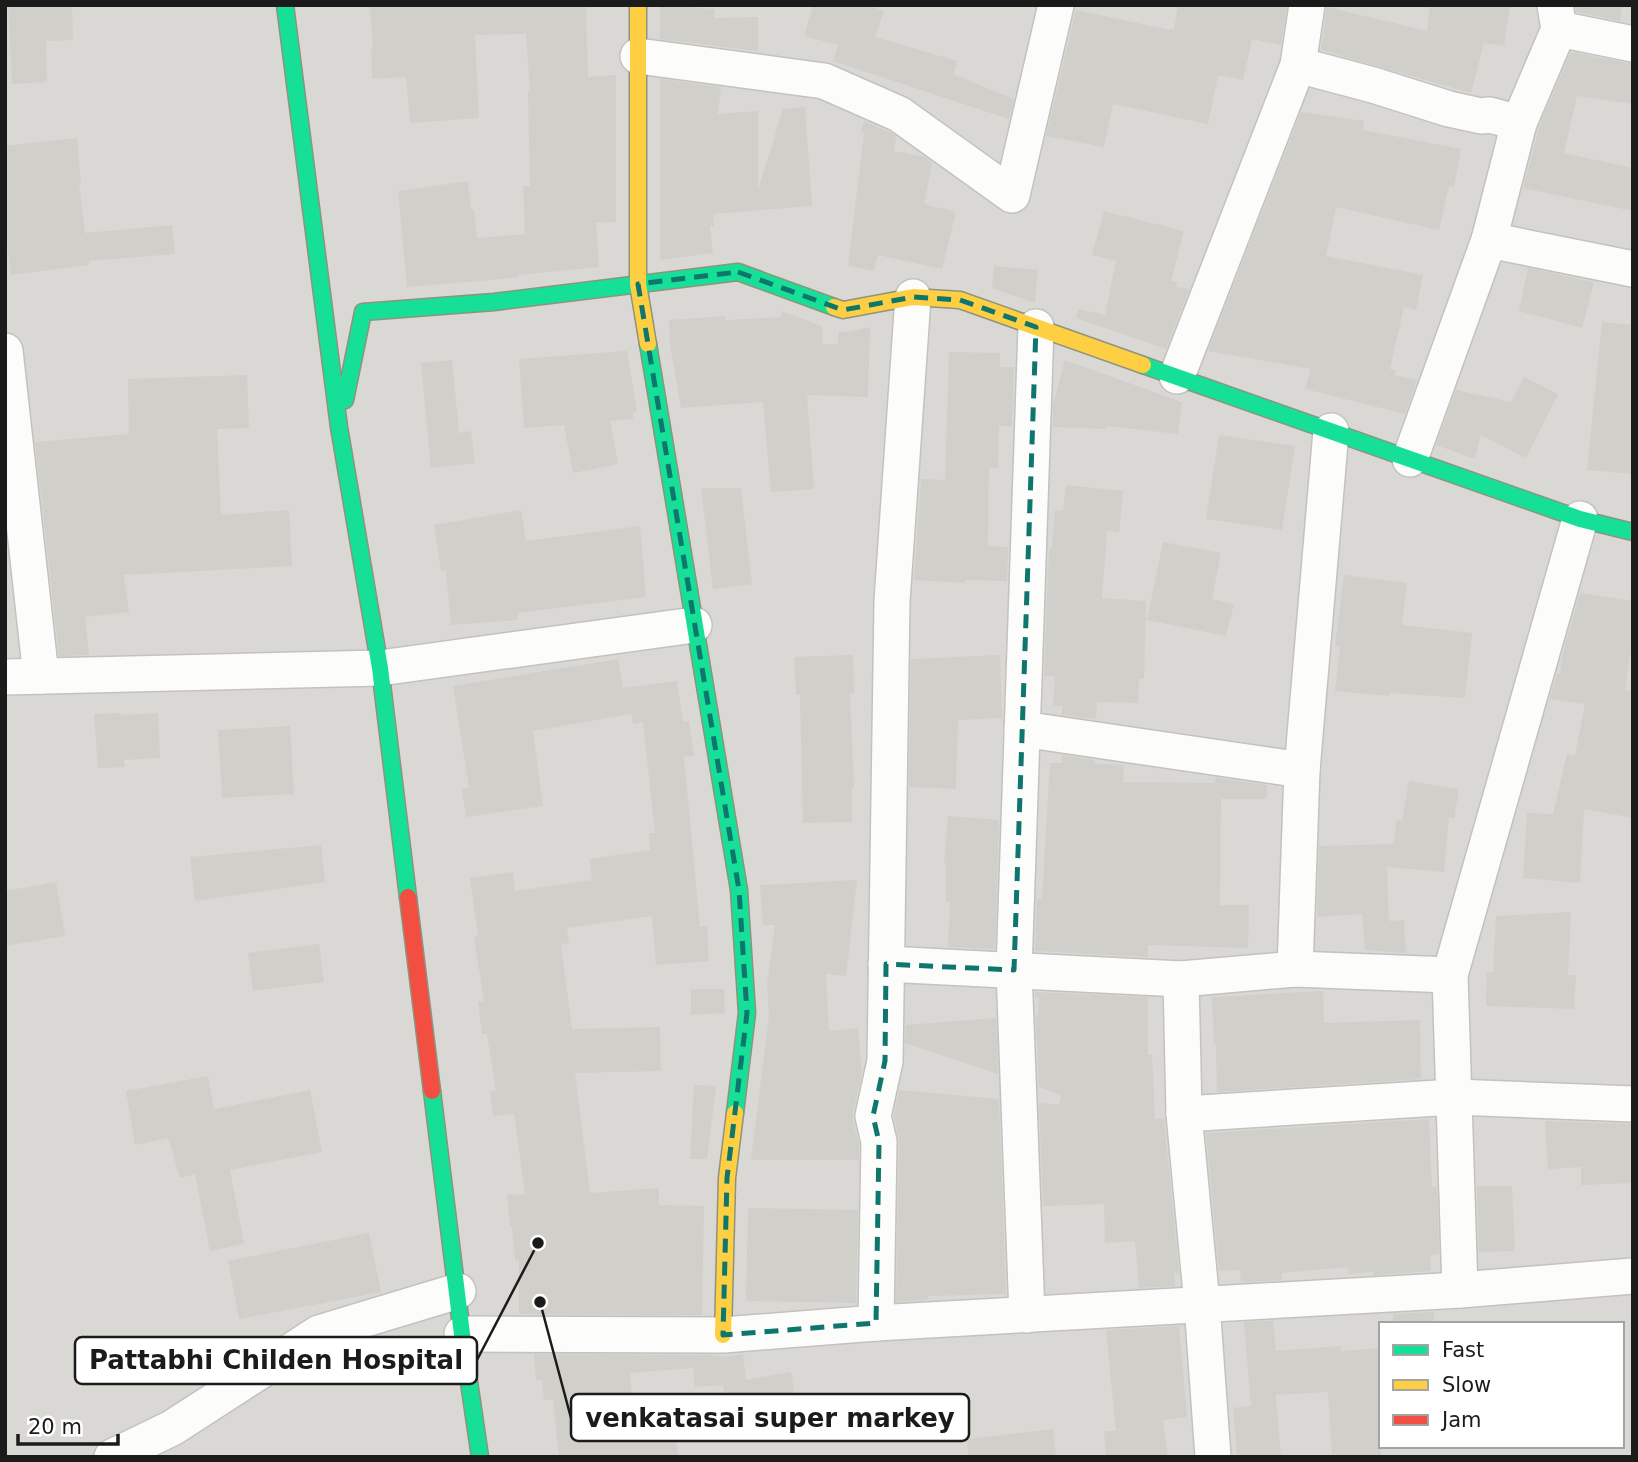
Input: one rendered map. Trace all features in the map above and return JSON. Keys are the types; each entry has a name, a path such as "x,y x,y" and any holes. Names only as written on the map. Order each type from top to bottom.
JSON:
{"street":[{"path":"285,5 339,427 380,668 462,1334 480,1457"},
{"path":"638,5 638,285 739,890 747,1013 727,1178 723,1335"},
{"path":"638,56 824,81 899,114 1012,195 1056,5"},
{"path":"1177,376 1298,65 1307,5"},
{"path":"1410,459 1489,240 1518,123 1557,17 1633,44"},
{"path":"1298,65 1449,109 1481,116 1490,115 1518,123"},
{"path":"1489,240 1633,269"},
{"path":"339,427 363,312 494,302 738,272 843,310 913,297 960,300 1580,519 1633,532"},
{"path":"876,1323 879,1142 873,1116 885,1061 892,601 913,297"},
{"path":"1027,1315 1014,970 1036,327"},
{"path":"5,351 41,676"},
{"path":"1295,969 1302,770 1331,431"},
{"path":"1460,1290 1450,975 1580,519"},
{"path":"5,677 380,668 694,625"},
{"path":"1022,729 1302,770"},
{"path":"886,964 1181,979 1295,969 1450,975"},
{"path":"1181,979 1184,1114 1213,1457"},
{"path":"1184,1114 1454,1097 1633,1104"},
{"path":"462,1334 723,1335 876,1323 1460,1290 1633,1276"},
{"path":"112,1457 172,1427 319,1333 458,1291"}],"highlighted area":[{"path":"738,272 843,310 913,297 960,300 1036,327 1014,970 886,964 885,1061 873,1116 879,1142 876,1323 723,1335 727,1178 747,1013 739,890 638,284"}],"shaded area":[{"path":"5,5 1633,5 1633,1457 5,1457"}],"building":[{"path":"8,5 72,5 73,40 46,41 47,82 12,84"},
{"path":"370,5 586,5 588,77 616,75 616,222 596,223 599,267 407,287 398,191 468,181 477,238 525,234 523,186 530,186 530,91 526,34 475,35 479,118 410,123 406,77 372,79"},
{"path":"660,5 715,9 714,18 758,17 758,51 660,39"},
{"path":"813,5 867,5 884,11 875,37 957,61 953,74 1014,99 1009,119 833,61 838,45 804,36"},
{"path":"1178,5 1287,5 1281,45 1252,39 1243,80 1218,75 1208,124 1113,104 1104,147 1046,136 1076,10 1170,30 1174,29"},
{"path":"1430,5 1510,5 1504,46 1484,43 1471,93 1321,50 1327,7 1427,31"},
{"path":"1575,5 1622,5 1620,21 1577,12"},
{"path":"1571,52 1633,64 1633,104 1577,96 1564,153 1633,168 1633,211 1523,188 1540,125"},
{"path":"660,79 721,87 718,114 758,111 758,190 783,109 805,107 812,206 713,214 714,226 710,226 713,253 660,260"},
{"path":"1301,112 1364,121 1363,130 1461,149 1454,187 1449,186 1439,230 1336,207 1326,256 1423,275 1416,310 1404,307 1390,369 1396,371 1394,375 1417,380 1405,414 1305,389 1311,369 1208,351"},
{"path":"864,121 896,136 894,151 924,157 932,163 924,204 956,212 942,269 878,255 874,271 848,266"},
{"path":"77,138 85,233 172,225 175,254 89,261 89,265 11,275 5,226 5,146"},
{"path":"1104,211 1184,231 1171,281 1177,282 1176,287 1189,289 1166,349 1076,318 1078,309 1105,315 1116,261 1092,255"},
{"path":"994,266 1038,270 1035,303 992,288"},
{"path":"1528,268 1594,282 1582,328 1519,311"},
{"path":"781,311 822,326 823,344 838,344 839,331 870,327 868,397 807,395 814,489 771,492 763,402 681,408 670,344 669,320 725,316 725,320 781,317"},
{"path":"1602,322 1633,325 1633,474 1587,470"},
{"path":"627,351 637,411 633,412 633,419 610,421 618,464 573,473 564,425 524,428 519,359"},
{"path":"949,352 1000,353 1000,367 1014,367 1012,426 999,426 998,468 989,468 988,546 1008,547 1007,581 965,580 965,583 914,580 921,479 945,480"},
{"path":"452,360 459,433 471,431 475,463 431,468 421,363"},
{"path":"1065,360 1182,402 1178,434 1107,426 1107,429 1053,427 1053,404"},
{"path":"247,375 249,428 217,429 221,515 289,510 292,566 124,575 129,612 85,617 89,655 59,656 35,442 129,434 128,379"},
{"path":"1524,377 1558,394 1526,458 1481,435 1475,459 1436,445 1456,390 1511,402"},
{"path":"1219,435 1295,446 1282,530 1206,519"},
{"path":"1066,485 1123,491 1119,532 1107,531 1102,598 1146,601 1144,679 1139,679 1138,703 1097,702 1096,719 1062,715 1062,706 1053,705 1055,676 1044,676 1049,548 1052,548 1055,510 1063,510"},
{"path":"701,488 741,488 752,584 713,589"},
{"path":"521,510 526,541 640,526 646,597 517,613 517,620 451,625 446,570 441,571 434,525"},
{"path":"1163,542 1221,553 1212,599 1234,604 1226,636 1147,620"},
{"path":"1344,575 1407,583 1402,625 1472,633 1465,698 1335,691 1340,646 1335,646"},
{"path":"1580,593 1633,601 1633,634 1625,690 1633,692 1633,818 1584,809 1580,883 1523,878 1527,813 1553,814 1567,754 1575,756 1585,704 1550,699 1557,673 1560,674 1563,653"},
{"path":"853,655 854,693 850,693 854,788 852,822 803,823 800,695 796,695 794,657"},
{"path":"1000,655 1002,718 958,720 956,789 909,787 911,659"},
{"path":"618,659 623,688 677,681 683,722 689,721 694,756 684,757 700,927 707,926 709,961 656,965 652,916 567,928 569,943 561,944 572,1029 660,1027 661,1071 575,1073 590,1193 659,1188 659,1205 704,1206 702,1315 519,1314 519,1260 515,1261 507,1195 525,1194 514,1114 493,1116 490,1091 496,1090 487,1034 482,1034 478,1002 484,1001 474,937 478,936 470,878 513,872 515,891 592,880 590,859 650,850 649,833 655,833 643,722 633,724 632,714 533,731 543,806 466,817 462,789 469,788 453,686"},
{"path":"158,713 160,758 124,760 125,767 98,768 94,714"},
{"path":"290,726 294,794 222,798 218,730"},
{"path":"1062,755 1094,760 1094,764 1124,765 1123,782 1215,783 1216,778 1267,785 1267,799 1221,799 1220,905 1249,905 1248,948 1148,945 1148,957 1035,951 1037,899 1042,899 1050,763 1062,763"},
{"path":"1409,781 1459,789 1454,818 1449,817 1444,872 1387,867 1389,921 1404,920 1406,953 1365,950 1362,914 1317,917 1319,846 1394,844 1396,820 1402,821"},
{"path":"948,816 999,820 995,949 948,947 950,902 946,902 944,865"},
{"path":"321,845 325,882 195,901 190,857"},
{"path":"857,880 846,976 826,974 829,1031 858,1028 862,1074 853,1121 859,1144 859,1160 751,1160 769,1016 767,984 775,925 763,925 760,885"},
{"path":"56,882 65,936 5,946 5,891"},
{"path":"1571,912 1568,975 1576,975 1574,1009 1486,1006 1487,972 1493,972 1496,916"},
{"path":"319,944 324,982 253,991 248,953"},
{"path":"691,989 724,989 725,1013 691,1015"},
{"path":"1323,991 1324,1023 1420,1020 1421,1079 1217,1092 1212,997"},
{"path":"1035,992 1148,997 1148,1055 1152,1055 1155,1119 1164,1119 1179,1273 1174,1273 1175,1286 1139,1288 1135,1241 1105,1243 1104,1204 1043,1206 1039,1103 1059,1105 1061,1095 1039,1087 1036,1015 1039,997 1035,997"},
{"path":"996,1018 998,1074 905,1043 906,1025"},
{"path":"208,1076 214,1109 310,1090 322,1152 230,1170 244,1244 210,1251 195,1174 180,1178 168,1138 135,1145 126,1091"},
{"path":"694,1085 716,1086 707,1159 690,1159"},
{"path":"899,1090 999,1099 1006,1294 928,1296 927,1300 896,1302 899,1142 894,1116"},
{"path":"1429,1119 1432,1187 1437,1187 1439,1254 1430,1255 1431,1271 1349,1274 1348,1267 1282,1273 1282,1280 1241,1282 1240,1270 1219,1271 1206,1133"},
{"path":"1545,1121 1633,1124 1633,1183 1581,1185 1581,1167 1548,1169"},
{"path":"1477,1186 1512,1186 1515,1251 1479,1252"},
{"path":"748,1208 858,1210 856,1303 746,1301"},
{"path":"369,1233 381,1292 239,1319 228,1261"},
{"path":"1434,1312 1434,1322 1393,1322 1393,1314"},
{"path":"1273,1321 1276,1351 1341,1346 1341,1351 1379,1348 1381,1457 1332,1457 1328,1392 1276,1395 1281,1457 1237,1457 1233,1408 1251,1406 1244,1322"},
{"path":"1179,1326 1187,1417 1163,1420 1168,1457 1106,1457 1104,1431 1116,1431 1106,1330"},
{"path":"534,1354 723,1357 743,1354 746,1380 791,1372 798,1416 729,1431 723,1385 695,1387 693,1368 630,1373 635,1428 674,1423 678,1457 559,1457 553,1400 544,1400 542,1379 536,1380"},
{"path":"1053,1429 1056,1457 968,1457 967,1439"}],"traffic: fast":[{"path":"285,5 339,427 380,668 408,897"},
{"path":"345,400 363,312 494,302 738,272 834,307"},
{"path":"648,344 739,890 747,1013 735,1113"},
{"path":"1143,365 1580,519 1633,532"},
{"path":"432,1091 480,1457"}],"traffic: slow":[{"path":"638,5 638,284 648,344"},
{"path":"834,307 843,310 913,297 960,300 1143,365"},
{"path":"723,1335 727,1178 735,1113"}],"traffic: jam":[{"path":"408,897 432,1091"}],"place":[{"name":"Pattabhi Childen Hospital","path":"538,1243"},
{"name":"venkatasai super markey","path":"540,1302"}]}
